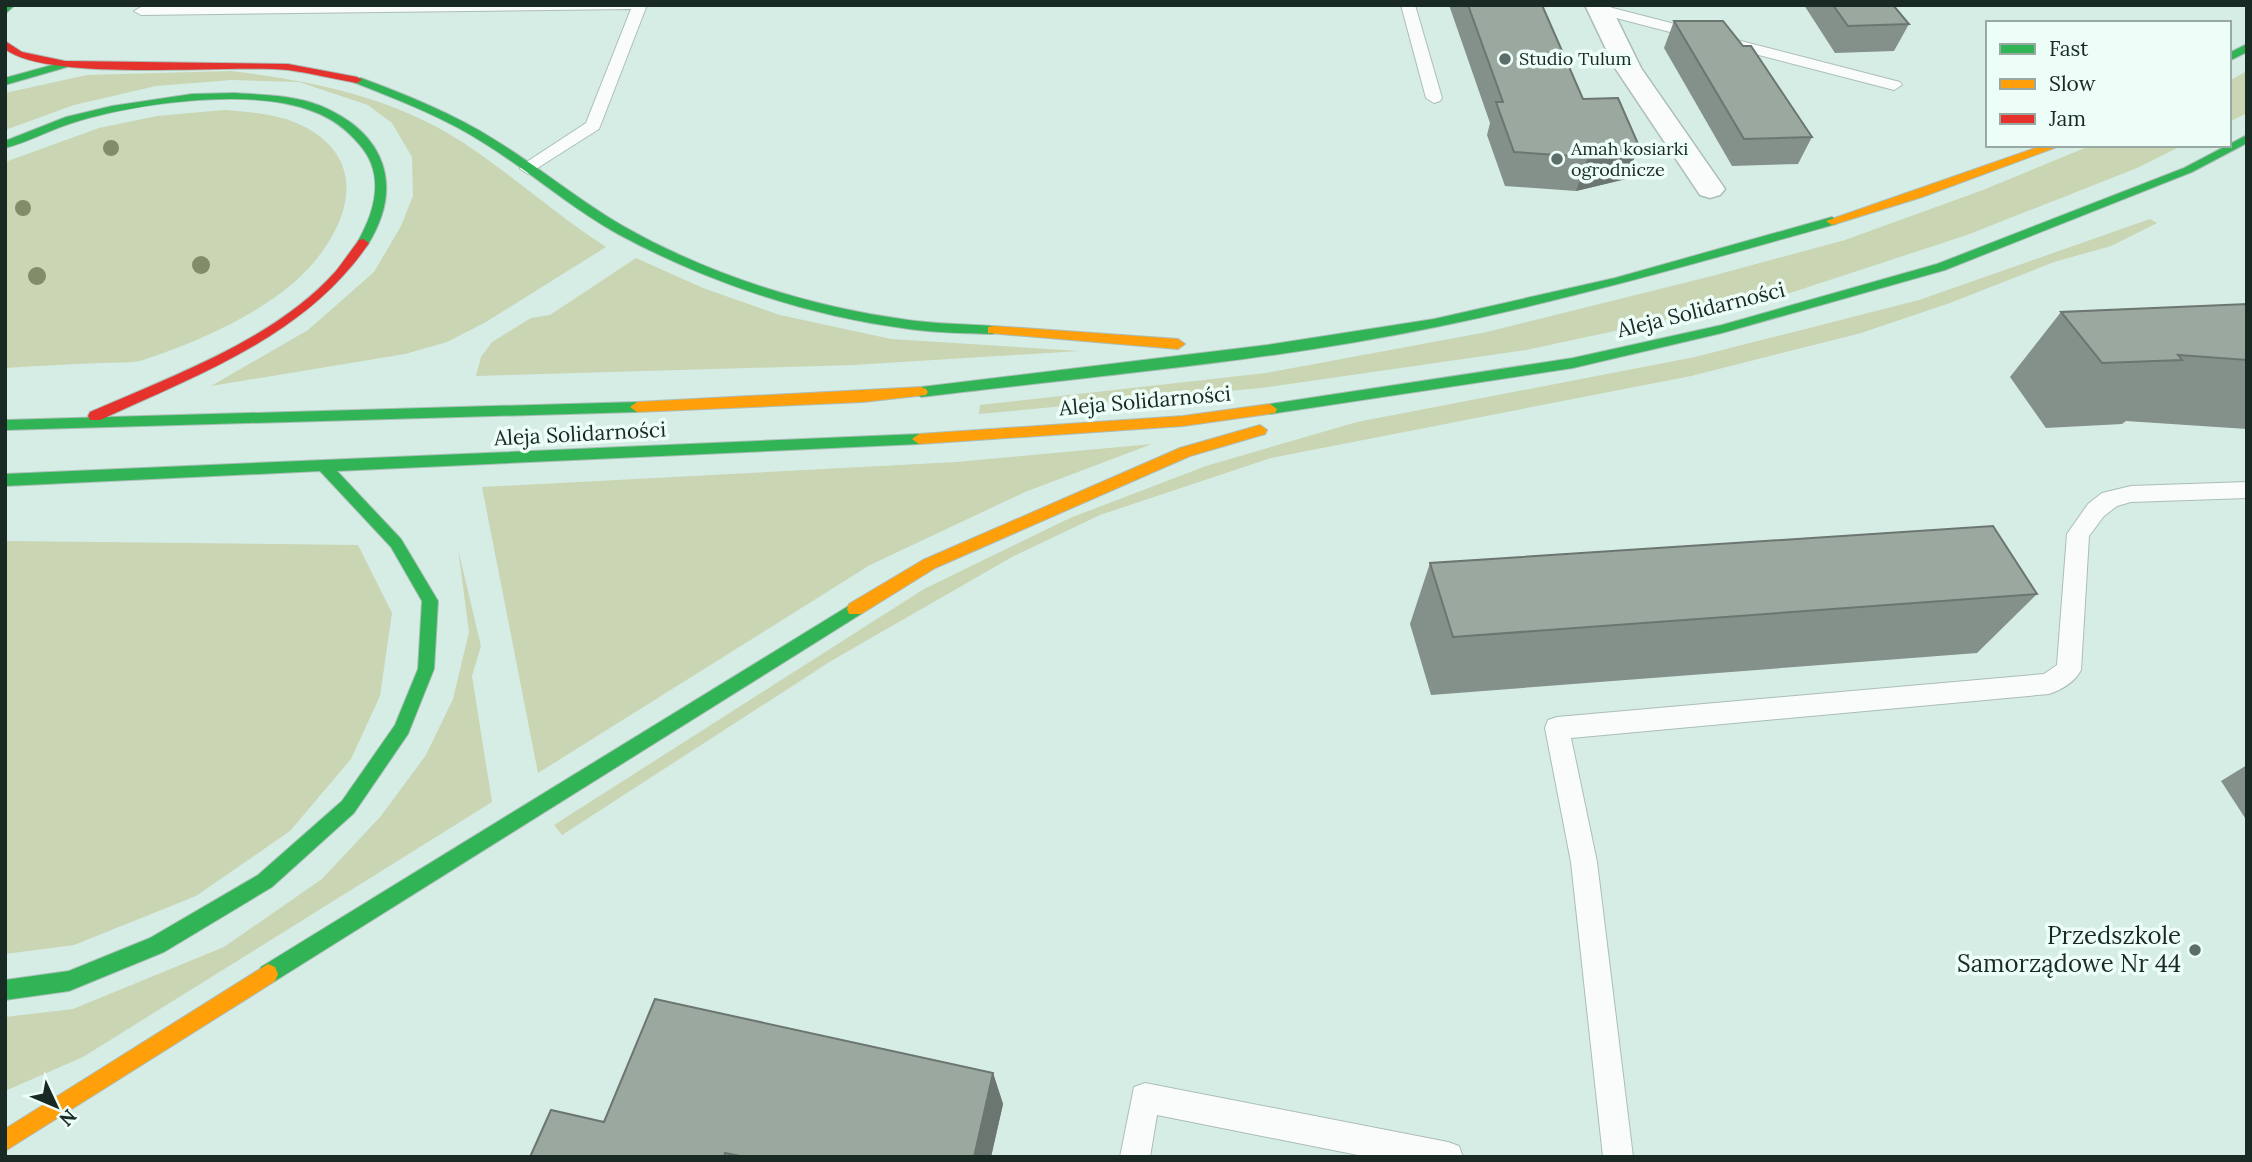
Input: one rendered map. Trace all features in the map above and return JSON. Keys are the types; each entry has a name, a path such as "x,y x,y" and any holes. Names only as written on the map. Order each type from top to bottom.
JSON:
{"main road":[{"path":"5,11 10,5"},
{"path":"5,44 18,54 65,64 288,67 352,78 439,112 494,144 585,209 638,239 720,276 792,301 899,323 1267,350"},
{"path":"2231,57 2247,47"},
{"path":"5,82 65,64"},
{"path":"5,145 91,115 154,100 229,94 284,99 333,116 361,135 382,168 381,205 372,232 342,274 287,318 231,350 84,422"},
{"name":"Aleja Solidarności","path":"2231,147 2247,138"},
{"name":"Aleja Solidarności","path":"5,425 726,404 863,397 992,385 1267,350 1434,323 1616,282 1760,243 1918,194 2050,147"},
{"name":"Aleja Solidarności","path":"5,480 976,436 1183,421 1389,393 1573,363 1722,330 1941,267 2188,170 2230,147"},
{"path":"5,1141 207,1011 527,814 766,662 929,564 1185,452 1389,393"},
{"path":"5,990 69,981 157,945 265,881 348,807 402,729 426,669 430,601 396,543 325,467"}],"street":[{"path":"1598,7 1628,68 1710,189"}],"lane":[{"path":"141,11 633,5"},
{"path":"528,169 593,126 640,5"},
{"path":"1408,5 1434,97"},
{"path":"1598,7 1894,85"},
{"path":"1618,1157 1584,862 1557,728 2049,684 2069,670 2078,534 2096,510 2110,499 2132,494 2247,490"},
{"path":"1135,1157 1145,1098 1448,1157"}],"green space":[{"path":"231,71 296,81 328,87 390,106 420,119 477,152 606,247 486,322 447,342 405,354 211,386 308,330 374,272 401,226 413,196 412,157 392,123 368,105 299,82 232,80 156,86 74,105 5,130 5,93 87,75"},
{"path":"2247,71 2247,113 2231,121 2231,80"},
{"path":"224,110 267,114 297,123 327,143 340,159 346,178 346,197 341,216 332,236 306,271 290,286 252,312 208,335 143,360 5,368 5,162 99,128 157,116"},
{"path":"2087,147 2179,147 2137,168 1967,235 1787,294 1526,350 1261,388 979,414 980,405 1266,373 1487,332 1845,240 1983,190"},
{"path":"2150,219 2157,223 2111,246 2054,262 1950,303 1861,333 1691,376 1271,458 1100,515 1012,557 831,661 562,835 554,825 924,589 1070,518 1206,466 1357,422 1695,357 1919,300"},
{"path":"636,258 703,288 780,315 891,339 1080,351 853,365 476,376 481,357 492,342 531,318 550,315"},
{"path":"1152,444 1025,492 870,565 538,773 482,487 956,462"},
{"path":"5,541 358,545 392,613 380,696 351,759 290,831 196,896 74,945 5,954"},
{"path":"458,549 481,646 472,676 492,802 83,1057 5,1091 5,1017 73,1009 224,947 322,879 381,816 426,755 453,699 469,632"}],"building":[{"path":"1468,5 1542,5 1583,99 1618,98 1639,146 1588,157 1514,152 1496,102 1503,102"},
{"path":"1833,5 1893,5 1909,24 1848,26"},
{"path":"1674,21 1723,21 1743,46 1751,46 1812,137 1744,139"},
{"path":"2247,304 2247,360 2178,355 2182,360 2102,363 2061,312"},
{"path":"1993,526 2037,594 1453,637 1430,563"},
{"path":"655,999 993,1073 974,1157 745,1157 725,1153 724,1157 530,1157 551,1110 604,1122"}],"traffic: fast":[{"path":"5,11 10,5"},
{"path":"2231,57 2247,47"},
{"path":"5,82 63,65"},
{"path":"357,80 459,124 503,150 586,210 622,231 697,267 776,295 857,316 921,326 993,330"},
{"path":"5,145 80,117 150,102 235,96 277,99 315,108 347,124 370,149 376,161 382,185 381,197 375,220 363,243"},
{"path":"2231,147 2247,138"},
{"path":"1270,409 1573,363 1722,329 1941,267 2188,170 2230,147"},
{"path":"921,392 1267,350 1434,323 1616,282 1832,221"},
{"path":"5,425 637,407"},
{"path":"5,480 919,439"},
{"path":"5,990 69,981 157,945 265,881 348,807 402,729 426,669 430,601 396,543 325,467"},
{"path":"268,974 855,609"}],"traffic: slow":[{"path":"1832,221 2050,147"},
{"path":"993,330 1178,344"},
{"path":"637,407 921,392"},
{"path":"919,439 1183,421 1270,409"},
{"path":"855,609 929,564 1185,452 1260,430"},
{"path":"5,1141 268,974"}],"traffic: jam":[{"path":"5,44 18,54 65,64 288,67 357,80"},
{"path":"95,416 205,366 279,325 312,301 340,274 363,243"}],"place":[{"name":"Studio Tulum","path":"1505,59"},
{"name":"Amah kosiarki ogrodnicze","path":"1557,159"},
{"name":"Przedszkole Samorządowe Nr 44","path":"2195,950"}]}
